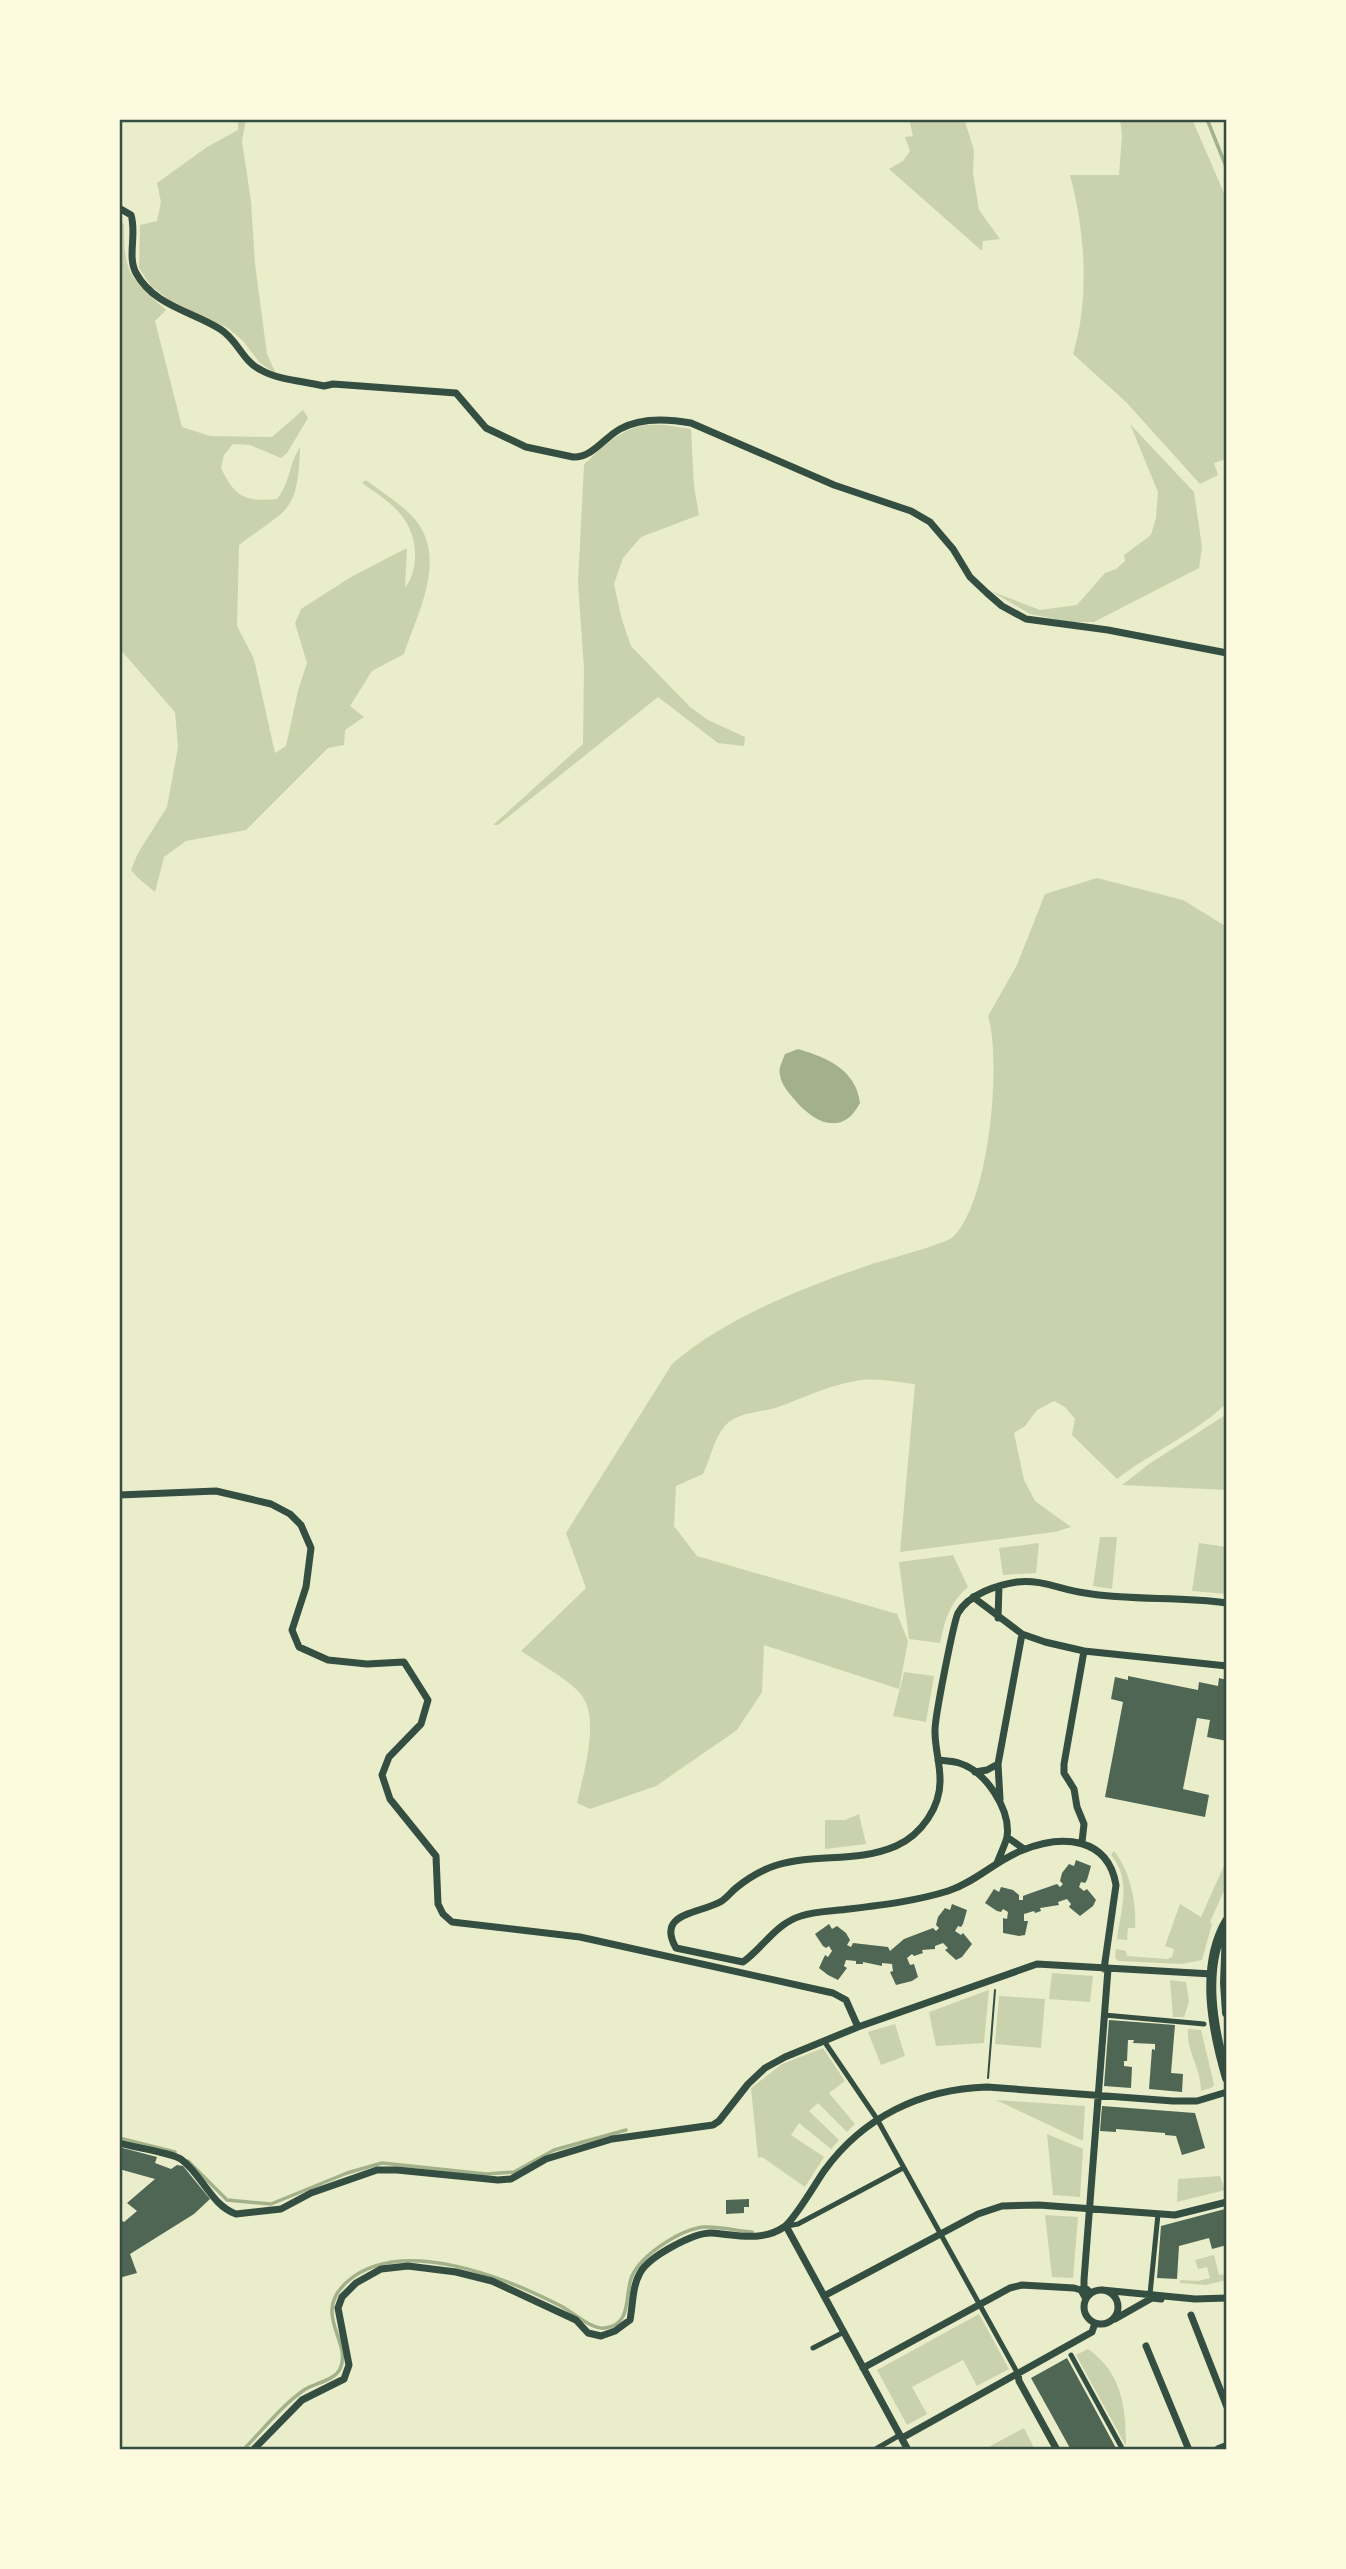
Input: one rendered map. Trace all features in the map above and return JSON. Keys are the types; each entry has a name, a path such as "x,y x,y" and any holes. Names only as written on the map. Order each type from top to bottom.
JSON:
{"main road":[{"path":"1227,1921 1219,1934 1212,1974 1214,2017 1227,2078"},
{"path":"1227,1931 1227,2013"},
{"path":"1219,2450 1227,2447"}],"street":[{"path":"119,208 131,215 135,231 133,270 141,282 156,297 220,329 236,341 248,362 262,372 324,386 456,393 486,428 526,447 573,457 590,452 619,429 633,423 677,420 691,423 834,485 911,510 930,522 987,593 1002,606 1026,619 1108,630 1227,653"},
{"path":"119,1495 216,1491 271,1504 290,1514 301,1525 310,1548 306,1587 292,1630 299,1647 328,1660 367,1664 404,1662 428,1700 421,1724 389,1757 382,1775 390,1799 436,1856 438,1904 443,1914 452,1922 580,1937 833,1993 846,2000 858,2027"},
{"path":"1227,1603 1167,1597 1120,1597 1083,1593 1046,1583 1019,1581 973,1597 958,1613 934,1730 940,1782 935,1807 921,1829 898,1845 866,1856 801,1860 776,1865 753,1875 721,1902 676,1920 670,1927 670,1938 676,1948 743,1962 756,1953 774,1930 801,1915 918,1899 952,1890 1024,1849 1054,1843 1082,1842 1095,1847 1114,1872 1116,1885 1106,1969 1084,2280 1088,2296 1085,2314 1095,2323 1101,2324 1152,2298 1227,2298"},
{"path":"998,1618 999,1586"},
{"path":"973,1597 1022,1634 1084,1651 1227,1666"},
{"path":"997,1864 1007,1837 1000,1800 998,1764 1022,1634"},
{"path":"1082,1842 1084,1824 1076,1807 1074,1788 1064,1773 1064,1764 1084,1651"},
{"path":"938,1760 961,1763 975,1772 1000,1800"},
{"path":"975,1772 998,1764"},
{"path":"1007,1837 1024,1849"},
{"path":"119,2143 181,2159 229,2211 244,2213 281,2209 311,2193 377,2170 511,2179 546,2159 612,2139 713,2125 748,2084 765,2068 785,2057 858,2027 1037,1964 1212,1974"},
{"path":"1104,2015 1204,2024"},
{"path":"824,2041 877,2119 980,2304 1057,2450"},
{"path":"786,2226 834,2158 855,2136 902,2105 931,2094 960,2088 988,2087 1197,2101 1227,2092"},
{"path":"253,2450 302,2400 344,2379 349,2365 338,2308 342,2297 356,2283 381,2269 408,2266 456,2272 492,2281 576,2320 588,2333 601,2336 615,2331 630,2320 635,2284 641,2270 658,2255 708,2233 740,2237 765,2236 786,2226 798,2224 903,2168"},
{"path":"824,2296 978,2214 1002,2206 1039,2205 1175,2215 1227,2202"},
{"path":"1150,2294 1158,2214"},
{"path":"786,2226 908,2450"},
{"path":"863,2368 1010,2288 1021,2285 1074,2288 1088,2296"},
{"path":"1088,2296 1102,2290 1182,2297"},
{"path":"1102,2290 1111,2294 1117,2303 1117,2313 1111,2321"},
{"path":"1191,2315 1227,2407"},
{"path":"874,2450 1092,2332 1095,2323"},
{"path":"813,2348 844,2332"},
{"path":"1146,2346 1189,2450"},
{"path":"1070,2355 1123,2450"}],"path":[{"path":"988,2081 996,1978"}],"shaded area":[{"path":"238,119 246,119 242,141 251,201 255,264 267,354 276,374 260,363 243,341 228,328 169,300 151,286 139,268 140,225 157,221 161,202 157,183 207,147 238,130"},
{"path":"909,119 962,119 965,122 974,150 973,173 979,210 1000,239 983,241 982,251 889,169 903,161 910,151 905,137 913,136"},
{"path":"1120,119 1192,119 1227,200 1227,459 1214,463 1218,475 1200,484 1126,402 1073,354 1082,310 1084,264 1070,175 1119,175 1122,136"},
{"path":"119,220 124,224 125,254 131,274 166,310 155,321 182,427 210,436 272,437 303,410 308,418 287,453 281,458 250,445 233,444 224,455 221,468 231,486 242,496 257,500 277,499 285,487 300,447 296,486 287,508 239,545 237,626 254,659 275,753 286,746 307,663 295,623 301,609 351,577 407,548 405,588 413,571 414,542 407,523 393,506 362,483 366,480 413,517 424,533 429,549 430,567 422,602 404,654 372,671 350,706 364,717 345,730 344,745 328,748 246,830 186,841 164,857 155,892 131,870 138,853 167,807 178,747 175,712 119,648"},
{"path":"1130,424 1194,492 1202,547 1199,568 1094,622 1070,622 1030,614 991,591 1040,610 1077,605 1105,573 1116,569 1125,561 1124,555 1151,535 1156,518 1158,492"},
{"path":"665,425 691,429 694,486 699,515 641,537 623,558 614,584 622,620 631,646 690,707 708,720 745,737 744,746 718,743 658,697 498,825 493,825 583,744 584,669 578,582 584,465 601,448 630,429"},
{"path":"1097,878 1183,900 1227,927 1226,1404 1200,1425 1117,1479 1072,1435 1075,1419 1065,1407 1054,1401 1037,1410 1025,1426 1014,1433 1024,1480 1035,1501 1071,1527 1055,1532 900,1552 915,1384 886,1380 846,1383 775,1408 745,1414 729,1422 720,1433 703,1474 676,1486 674,1526 697,1556 897,1614 908,1641 899,1689 764,1645 762,1692 737,1730 656,1786 590,1809 577,1803 589,1746 589,1715 586,1702 566,1681 521,1651 586,1588 566,1533 672,1364 693,1347 741,1318 794,1293 953,1237 965,1220 976,1195 984,1165 993,1097 992,1037 988,1016 1017,965 1045,894"},
{"path":"798,1049 830,1061 853,1082 860,1103 845,1120 827,1123 818,1120 785,1088 780,1075 781,1064 785,1054"},
{"path":"1227,1414 1227,1490 1122,1485 1149,1464"},
{"path":"1100,1537 1117,1537 1112,1589 1093,1586"},
{"path":"1039,1543 1036,1573 1003,1575 999,1548"},
{"path":"1199,1543 1227,1547 1227,1594 1192,1591"},
{"path":"953,1555 968,1587 956,1599 949,1612 940,1643 909,1639 899,1562"},
{"path":"904,1672 934,1676 926,1722 893,1716"},
{"path":"859,1814 866,1844 825,1849 825,1820 845,1820"},
{"path":"1114,1851 1128,1877 1135,1909 1135,1928 1128,1928 1127,1940 1117,1939 1123,1884 1117,1864 1111,1855"},
{"path":"1227,1859 1227,1884 1210,1922 1212,1924 1202,1960 1182,1964 1118,1961 1115,1957 1116,1949 1126,1951 1127,1956 1167,1959 1172,1957 1174,1949 1165,1946 1180,1904 1201,1917"},
{"path":"1052,1973 1093,1976 1090,2002 1049,1999"},
{"path":"1170,1980 1186,1982 1189,2002 1184,2017 1173,2017"},
{"path":"989,1990 984,2043 936,2046 929,2012"},
{"path":"999,1996 1045,1999 1041,2048 995,2044"},
{"path":"895,2024 905,2056 881,2065 868,2032"},
{"path":"1188,2029 1201,2030 1214,2084 1213,2087 1201,2091 1199,2075 1189,2045"},
{"path":"823,2048 845,2081 829,2093 855,2124 847,2132 818,2103 809,2111 839,2140 831,2149 799,2123 791,2135 824,2157 805,2187 762,2157 758,2158 751,2088 782,2064"},
{"path":"996,2100 1085,2106 1083,2141"},
{"path":"1047,2134 1083,2149 1080,2197 1053,2195"},
{"path":"1220,2176 1225,2190 1177,2202 1178,2179"},
{"path":"1045,2215 1078,2217 1073,2278 1052,2277"},
{"path":"1214,2255 1219,2275 1227,2274 1227,2280 1206,2285 1180,2283 1180,2280 1198,2281 1210,2278 1207,2267 1198,2269 1195,2260"},
{"path":"979,2314 1009,2369 977,2386 963,2360 912,2387 927,2414 907,2425 877,2370"},
{"path":"1088,2349 1108,2369 1120,2392 1126,2446 1076,2355"},
{"path":"1024,2428 1035,2450 983,2450"}],"building":[{"path":"1128,1676 1198,1690 1199,1682 1218,1686 1219,1678 1227,1680 1227,1741 1207,1737 1210,1720 1197,1718 1183,1789 1209,1795 1205,1817 1105,1797 1123,1702 1111,1699 1115,1677 1128,1680"},
{"path":"1076,1860 1091,1866 1087,1880 1085,1883 1081,1882 1079,1887 1084,1891 1087,1889 1096,1900 1093,1906 1080,1916 1069,1907 1071,1904 1067,1899 1058,1902 1059,1905 1024,1914 1024,1921 1028,1921 1025,1935 1003,1933 1003,1918 1007,1919 1008,1912 1003,1909 1001,1912 997,1911 985,1903 994,1889 999,1892 1001,1887 1013,1890 1019,1895 1019,1900 1023,1900 1023,1896 1031,1893 1057,1884 1060,1887 1063,1884 1060,1881 1062,1873 1069,1864 1074,1866"},
{"path":"952,1904 967,1910 963,1924 955,1931 961,1935 963,1933 972,1944 962,1957 956,1960 945,1950 948,1948 943,1943 935,1946 935,1949 922,1950 923,1953 914,1956 912,1954 907,1958 910,1965 914,1964 918,1977 896,1985 890,1972 893,1971 892,1964 856,1964 856,1961 846,1960 844,1966 847,1968 838,1980 819,1968 825,1955 828,1957 832,1951 829,1946 823,1946 815,1934 829,1924 832,1929 837,1926 846,1933 850,1940 847,1945 851,1947 853,1943 888,1947 890,1951 904,1939 933,1928 936,1931 939,1928 936,1925 938,1917 945,1908 950,1910"},
{"path":"1109,2020 1175,2025 1171,2073 1183,2074 1182,2092 1149,2089 1152,2049 1155,2050 1155,2044 1133,2043 1134,2040 1128,2040 1127,2061 1124,2061 1124,2066 1132,2067 1131,2088 1104,2086"},
{"path":"1102,2106 1195,2113 1205,2148 1182,2155 1176,2136 1116,2129 1116,2132 1100,2131"},
{"path":"119,2147 157,2157 155,2163 171,2169 177,2165 183,2166 210,2199 194,2214 130,2254 137,2273 119,2278 119,2219 124,2222 137,2211 127,2203 155,2179 119,2169"},
{"path":"749,2199 749,2207 744,2207 744,2213 726,2214 726,2200"},
{"path":"1225,2209 1227,2245 1212,2249 1209,2238 1179,2246 1177,2279 1157,2278 1161,2226"},
{"path":"1067,2358 1117,2450 1071,2450 1031,2378"}],"waterway":[{"path":"1207,119 1227,169"},
{"path":"188,2161 227,2200 271,2204 347,2173 382,2163 486,2174 514,2172 554,2150 626,2130"},
{"path":"119,2138 175,2152"},
{"path":"243,2450 296,2396 333,2376 340,2369 343,2359 332,2316 333,2305 337,2293 348,2281 370,2268 396,2262 424,2261 483,2273 537,2294 582,2320 605,2328 620,2321 626,2308 632,2276 644,2260 663,2244 684,2233 704,2227 752,2232"}]}
